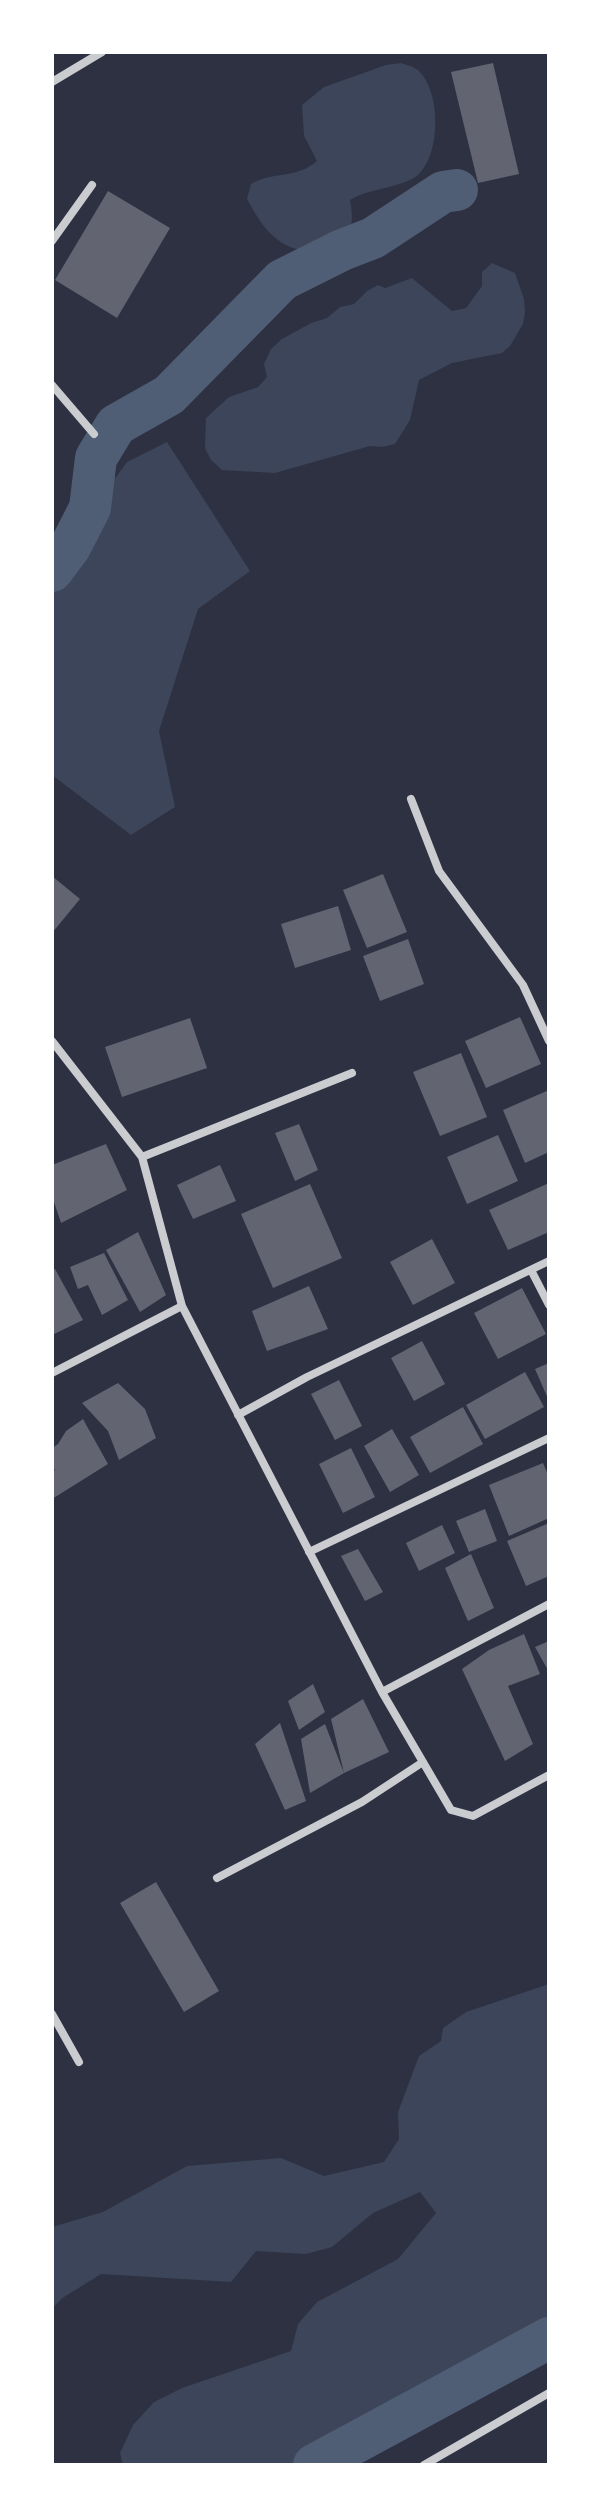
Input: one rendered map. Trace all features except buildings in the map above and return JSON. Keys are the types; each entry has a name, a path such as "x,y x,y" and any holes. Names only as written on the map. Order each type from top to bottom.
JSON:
{"street":[{"path":"52,82 102,52"},
{"path":"52,241 92,185"},
{"path":"52,385 94,434"},
{"path":"411,799 439,871 523,985 549,1041"},
{"path":"52,1041 142,1157 182,1306 382,1692 451,1810 473,1816 549,1775"},
{"path":"142,1157 352,1073"},
{"path":"238,1415 307,1377 549,1261"},
{"path":"531,1270 549,1305"},
{"path":"52,1373 182,1306"},
{"path":"309,1552 549,1438"},
{"path":"382,1692 549,1604"},
{"path":"217,1878 362,1802 423,1762"},
{"path":"52,2014 79,2062"},
{"path":"424,2465 549,2393"}],"shaded area":[{"path":"401,63 418,70 431,92 434,137 426,164 413,179 350,200 351,227 337,242 302,250 278,240 260,221 247,199 251,184 268,177 293,173 317,161 304,136 302,105 324,87 386,65"},
{"path":"492,263 515,273 524,299 523,324 502,353 452,363 419,380 410,420 395,444 370,446 275,473 222,470 211,460 205,448 206,418 229,397 258,387 267,377 264,364 271,349 282,339 327,318 340,307 354,304 378,285 385,288 412,278 452,311 466,308 482,286 482,272"},
{"path":"167,442 250,571 198,609 159,731 175,807 131,835 52,775 52,565 127,462"},
{"path":"549,1984 549,2337 314,2465 123,2465 120,2453 133,2425 154,2402 182,2388 291,2351 298,2324 317,2302 398,2259 436,2213 420,2192 373,2213 332,2247 306,2254 256,2251 231,2282 101,2274 61,2299 52,2309 52,2227 103,2212 187,2166 281,2158 324,2176 384,2162 399,2139 398,2112 419,2056 441,2041 443,2028 466,2012"}],"waterway":[{"path":"52,571 70,547 90,508 96,458 116,425 169,395 282,280 373,238 443,192 457,190"},
{"path":"314,2465 549,2338"}]}
